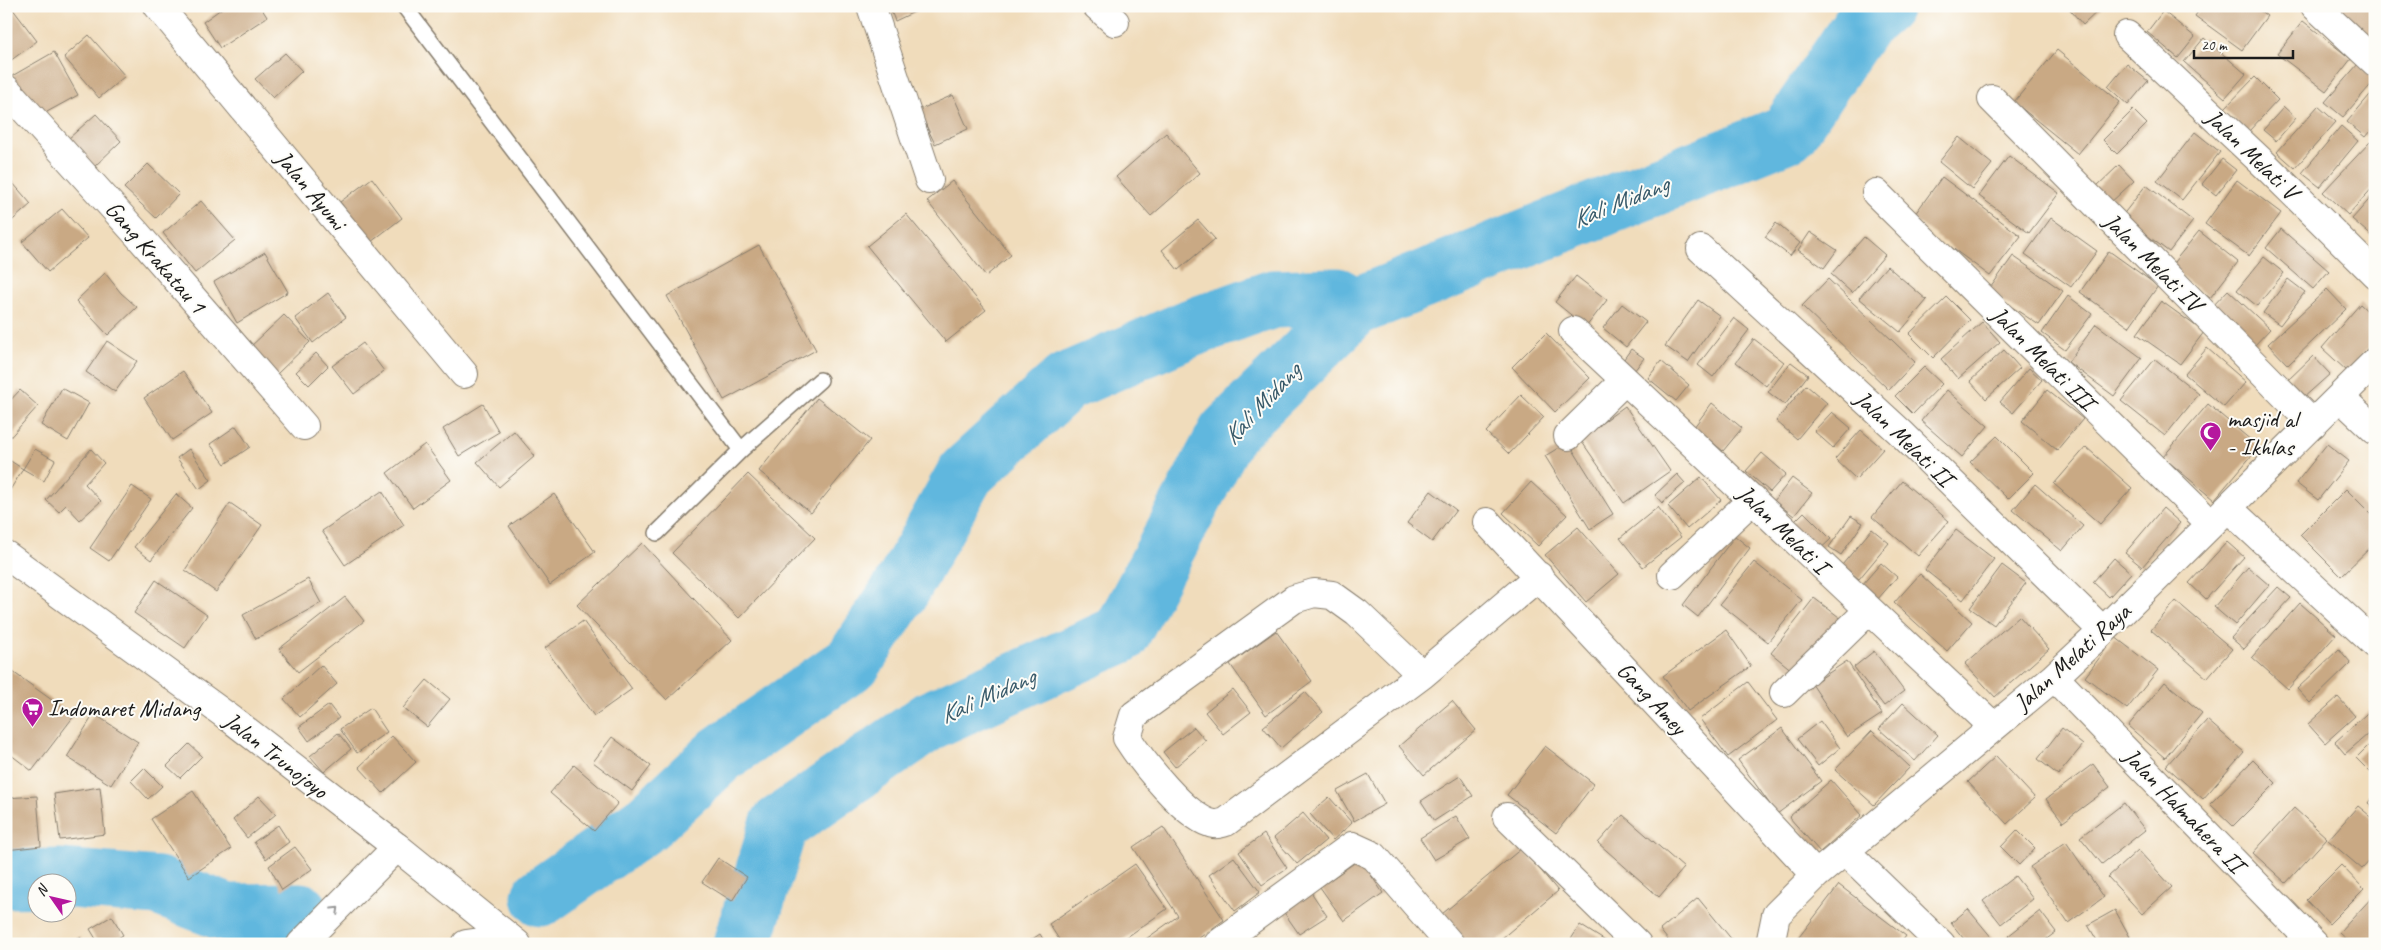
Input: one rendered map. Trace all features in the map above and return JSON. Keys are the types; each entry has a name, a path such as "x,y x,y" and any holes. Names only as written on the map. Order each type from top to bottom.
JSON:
{"street":[{"name":"Jalan Ayumi","path":"158,6 464,374"},
{"path":"871,6 929,180"},
{"path":"2315,6 2375,62"},
{"name":"Jalan Melati V","path":"2127,35 2264,164 2375,274"},
{"name":"Gang Krakatau 1","path":"6,89 137,234 304,426"},
{"name":"Jalan Melati IV","path":"1992,99 2313,424"},
{"name":"Jalan Melati III","path":"1876,192 2220,516 2375,644"},
{"name":"Jalan Melati II","path":"1701,249 1900,432 2103,631"},
{"name":"Jalan Melati I","path":"1573,331 1753,499 1868,611 1994,727"},
{"name":"Jalan Melati Raya","path":"1773,942 1772,924 1776,915 1816,875 1846,852 2054,677 2375,362"},
{"path":"1568,436 1625,380"},
{"path":"2340,397 2375,430"},
{"path":"1672,575 1753,499"},
{"name":"Gang Amey","path":"1486,522 1539,576 1816,875"},
{"name":"Jalan Trunojoyo","path":"6,555 235,722 397,847 513,941"},
{"path":"1422,675 1357,613 1332,595 1314,593 1294,599 1134,715 1127,738 1173,796 1197,816 1214,824 1226,822 1422,675 1539,576"},
{"path":"1784,693 1868,611"},
{"name":"Jalan Halmahera II","path":"2054,677 2297,938"},
{"path":"1507,817 1637,944"},
{"path":"1218,944 1352,846 1374,856 1450,944"},
{"path":"301,944 397,847"},
{"path":"1846,852 1941,944"},
{"path":"466,944 513,941"}],"lane":[{"path":"404,6 741,450"},
{"path":"656,533 741,450 820,380"}],"building":[{"path":"225,6 260,6 267,17 220,48 203,22"},
{"path":"889,6 927,6 895,21"},
{"path":"2067,6 2103,6 2083,25"},
{"path":"2202,6 2254,6 2267,16 2242,50 2195,16"},
{"path":"2326,6 2375,6 2375,48"},
{"path":"12,8 37,41 6,64 6,13"},
{"path":"2163,11 2195,37 2178,58 2147,32"},
{"path":"2303,21 2351,59 2326,91 2277,54"},
{"path":"89,35 125,76 99,98 64,57"},
{"path":"2204,38 2246,74 2225,98 2184,62"},
{"path":"2057,50 2120,102 2078,154 2014,102"},
{"path":"54,52 78,95 36,118 12,76"},
{"path":"285,53 302,71 273,98 255,79"},
{"path":"2127,64 2148,81 2128,105 2108,87"},
{"path":"2358,64 2375,80 2343,117 2325,102"},
{"path":"2255,77 2278,100 2248,132 2224,109"},
{"path":"2375,89 2375,125 2365,137 2347,122"},
{"path":"953,95 968,129 935,144 919,110"},
{"path":"2318,106 2336,122 2295,168 2277,152"},
{"path":"2284,107 2296,118 2276,141 2263,130"},
{"path":"2133,110 2147,124 2117,154 2103,140"},
{"path":"96,114 121,141 94,167 68,139"},
{"path":"2341,126 2358,141 2320,187 2302,173"},
{"path":"2195,132 2220,152 2182,200 2157,181"},
{"path":"1166,133 1200,173 1151,216 1116,177"},
{"path":"1959,137 1992,164 1972,189 1939,162"},
{"path":"2370,142 2375,146 2375,185 2348,215 2323,192"},
{"path":"2009,156 2059,193 2029,233 1979,196"},
{"path":"2222,159 2236,170 2216,195 2202,184"},
{"path":"148,164 179,194 156,218 124,188"},
{"path":"2119,165 2134,181 2109,204 2095,188"},
{"path":"6,175 31,204 6,226"},
{"path":"1942,177 2021,236 1990,276 1912,218"},
{"path":"372,178 402,218 371,242 340,202"},
{"path":"2237,180 2281,213 2249,256 2205,224"},
{"path":"952,181 1011,255 986,276 927,201"},
{"path":"2146,185 2193,221 2169,252 2122,216"},
{"path":"2375,193 2375,239 2352,219"},
{"path":"201,201 235,240 195,273 163,233"},
{"path":"62,209 88,238 48,272 22,242"},
{"path":"906,214 986,310 946,342 867,246"},
{"path":"2051,218 2097,251 2071,287 2025,254"},
{"path":"1198,220 1215,239 1178,270 1162,250"},
{"path":"1776,223 1800,243 1790,256 1765,237"},
{"path":"2281,229 2329,271 2313,289 2266,248"},
{"path":"2199,231 2238,262 2210,298 2170,267"},
{"path":"1810,232 1837,250 1824,268 1798,250"},
{"path":"1864,237 1885,255 1852,293 1831,274"},
{"path":"759,245 816,350 724,400 667,296"},
{"path":"2109,251 2158,286 2129,327 2080,292"},
{"path":"265,252 288,292 237,323 214,282"},
{"path":"2013,256 2063,291 2039,325 1988,291"},
{"path":"2264,257 2284,273 2257,306 2237,290"},
{"path":"1887,266 1927,300 1900,332 1859,298"},
{"path":"105,273 121,293 137,307 108,335 76,301"},
{"path":"1576,276 1607,300 1586,327 1555,302"},
{"path":"1828,279 1915,362 1889,390 1802,306"},
{"path":"2288,279 2305,292 2280,325 2263,313"},
{"path":"2327,289 2346,309 2288,365 2268,344"},
{"path":"2228,290 2270,329 2254,346 2212,307"},
{"path":"328,293 346,317 313,343 295,318"},
{"path":"2068,296 2092,314 2065,350 2042,333"},
{"path":"1947,297 1970,320 1933,358 1909,334"},
{"path":"1698,300 1720,316 1688,362 1665,346"},
{"path":"2161,301 2204,332 2180,364 2137,334"},
{"path":"1622,304 1646,322 1626,347 1603,328"},
{"path":"2360,304 2375,318 2375,340 2347,371 2322,348"},
{"path":"284,315 310,342 276,375 249,348"},
{"path":"1734,318 1749,330 1713,377 1698,365"},
{"path":"1982,322 2000,342 1958,379 1941,359"},
{"path":"2096,324 2142,358 2114,396 2068,362"},
{"path":"1546,333 1590,378 1555,412 1512,367"},
{"path":"1754,339 1784,362 1766,386 1736,362"},
{"path":"107,341 137,361 115,392 86,372"},
{"path":"363,343 384,371 354,394 332,366"},
{"path":"2207,348 2246,382 2224,407 2185,374"},
{"path":"1631,349 1644,358 1631,375 1619,366"},
{"path":"2004,350 2020,368 1986,399 1970,381"},
{"path":"316,353 328,366 309,385 296,372"},
{"path":"2313,356 2330,374 2302,399 2286,382"},
{"path":"2155,359 2199,394 2165,436 2121,401"},
{"path":"1661,361 1689,385 1676,401 1648,378"},
{"path":"1791,362 1808,375 1785,405 1768,392"},
{"path":"1924,367 1942,384 1913,414 1895,396"},
{"path":"2029,368 2042,380 2013,413 2000,402"},
{"path":"183,371 212,413 172,440 144,398"},
{"path":"1806,385 1827,403 1797,439 1776,421"},
{"path":"62,388 89,403 68,441 41,425"},
{"path":"20,390 38,406 6,442 6,405"},
{"path":"1947,390 1988,426 1962,457 1921,421"},
{"path":"2047,390 2083,419 2057,450 2022,421"},
{"path":"1521,395 1544,417 1509,454 1486,432"},
{"path":"817,398 870,440 811,513 759,471"},
{"path":"1712,403 1742,428 1723,451 1694,427"},
{"path":"483,404 499,432 459,456 443,429"},
{"name":"masjid al - Ikhlas","path":"2208,404 2259,447 2214,500 2163,457"},
{"path":"1625,406 1670,471 1624,503 1580,439"},
{"path":"1832,412 1851,428 1833,448 1814,431"},
{"path":"236,426 250,447 225,464 210,444"},
{"path":"1861,430 1883,449 1856,479 1835,459"},
{"path":"514,431 535,456 499,487 477,462"},
{"path":"1997,436 2034,473 2008,499 1970,462"},
{"path":"1568,442 1613,514 1590,529 1545,456"},
{"path":"425,444 451,480 413,508 387,473"},
{"path":"2327,444 2349,461 2318,500 2296,483"},
{"path":"2086,447 2132,488 2100,524 2054,484"},
{"path":"35,449 55,460 44,481 23,469"},
{"path":"91,449 104,463 85,484 101,501 80,520 66,505 59,512 46,500"},
{"path":"189,449 211,480 199,489 177,458"},
{"path":"1762,453 1786,474 1770,492 1746,471"},
{"path":"6,458 23,469 10,490 6,487"},
{"path":"748,474 815,538 739,618 672,553"},
{"path":"1677,474 1685,483 1662,503 1655,495"},
{"path":"1701,477 1721,500 1687,529 1668,506"},
{"path":"1792,478 1812,493 1794,516 1774,501"},
{"path":"1902,481 1949,521 1918,556 1872,517"},
{"path":"1531,482 1567,515 1538,546 1503,513"},
{"path":"2035,484 2083,526 2062,551 2013,510"},
{"path":"132,486 151,499 109,561 90,548"},
{"path":"2346,489 2375,518 2375,543 2341,576 2300,535"},
{"path":"382,491 404,525 345,565 322,531"},
{"path":"1431,491 1456,510 1432,542 1407,523"},
{"path":"176,494 192,508 151,560 134,547"},
{"path":"554,494 595,552 550,585 509,526"},
{"path":"230,503 262,525 216,592 185,570"},
{"path":"1658,507 1681,537 1643,567 1620,538"},
{"path":"2163,508 2180,523 2142,567 2125,553"},
{"path":"1804,512 1831,539 1817,552 1791,525"},
{"path":"1851,516 1863,523 1841,555 1829,547"},
{"path":"1578,527 1619,574 1586,602 1545,555"},
{"path":"1872,529 1889,543 1859,579 1842,565"},
{"path":"1956,530 1994,559 1963,600 1925,570"},
{"path":"1735,536 1750,548 1698,617 1683,605"},
{"path":"2227,542 2244,557 2206,599 2189,583"},
{"path":"642,543 732,640 667,700 577,605"},
{"path":"2114,558 2131,573 2109,597 2093,582"},
{"path":"1754,562 1802,600 1768,642 1720,604"},
{"path":"1881,563 1897,577 1877,600 1861,586"},
{"path":"2002,565 2026,583 1994,625 1970,608"},
{"path":"2248,567 2269,585 2235,625 2214,607"},
{"path":"1920,574 1972,622 1947,651 1894,603"},
{"path":"308,579 321,603 256,639 243,615"},
{"path":"156,580 207,615 185,648 134,613"},
{"path":"2278,587 2291,598 2244,649 2231,638"},
{"path":"345,597 364,621 298,672 279,649"},
{"path":"1814,598 1843,620 1799,676 1771,653"},
{"path":"2176,601 2232,649 2207,678 2151,630"},
{"path":"2300,603 2336,635 2288,689 2252,657"},
{"path":"2019,616 2049,649 1995,697 1965,664"},
{"path":"583,621 632,689 594,716 545,648"},
{"path":"1726,630 1751,666 1688,711 1663,676"},
{"path":"1276,631 1312,681 1266,715 1230,664"},
{"path":"2115,637 2158,670 2127,709 2085,677"},
{"path":"2339,649 2351,663 2310,703 2297,689"},
{"path":"1874,651 1904,691 1884,706 1854,667"},
{"path":"1847,661 1882,714 1847,737 1812,684"},
{"path":"321,665 337,684 300,717 284,699"},
{"path":"6,667 74,716 32,771 6,751"},
{"path":"427,680 450,699 427,727 403,708"},
{"path":"1748,682 1777,720 1728,757 1700,719"},
{"path":"2165,682 2202,713 2165,758 2128,726"},
{"path":"1233,689 1251,712 1223,734 1205,712"},
{"path":"1305,692 1323,712 1281,748 1263,727"},
{"path":"2338,697 2355,716 2325,743 2308,724"},
{"path":"1452,701 1476,730 1424,775 1399,746"},
{"path":"1903,703 1938,735 1915,761 1879,729"},
{"path":"329,705 339,718 309,741 299,727"},
{"path":"2375,706 2375,728 2345,754 2335,742"},
{"path":"371,708 387,732 357,753 340,729"},
{"path":"94,714 138,742 111,785 67,757"},
{"path":"2207,720 2244,752 2203,799 2166,766"},
{"path":"1820,721 1840,748 1818,766 1797,739"},
{"path":"1194,727 1206,741 1175,767 1163,752"},
{"path":"1782,728 1821,781 1777,814 1738,760"},
{"path":"2062,728 2083,745 2058,775 2038,759"},
{"path":"1872,731 1910,767 1874,805 1835,770"},
{"path":"338,733 351,749 324,772 310,756"},
{"path":"392,736 416,762 383,793 359,767"},
{"path":"612,737 651,766 632,791 593,762"},
{"path":"2375,739 2375,775 2374,776 2356,758"},
{"path":"189,744 202,756 180,778 167,766"},
{"path":"1545,746 1594,784 1556,833 1507,795"},
{"path":"1996,756 2035,798 2007,824 1968,782"},
{"path":"2253,760 2276,783 2233,826 2210,804"},
{"path":"2093,764 2110,787 2063,822 2046,799"},
{"path":"574,765 618,803 594,831 550,793"},
{"path":"144,768 162,786 148,799 131,781"},
{"path":"1368,774 1385,804 1354,821 1337,791"},
{"path":"1460,776 1473,796 1434,821 1421,801"},
{"path":"1831,780 1862,815 1820,852 1789,817"},
{"path":"100,787 105,834 60,840 54,794"},
{"path":"193,791 231,849 189,877 151,819"},
{"path":"2375,793 2375,808 2368,803"},
{"path":"37,796 41,846 6,850 6,798"},
{"path":"259,796 276,814 247,838 233,820"},
{"path":"1329,797 1352,823 1333,840 1310,814"},
{"path":"2124,803 2145,830 2102,864 2080,837"},
{"path":"2358,806 2375,820 2375,855 2362,869 2328,840"},
{"path":"2294,808 2327,838 2286,883 2253,853"},
{"path":"1303,813 1326,840 1297,864 1274,838"},
{"path":"1623,815 1684,868 1659,897 1598,843"},
{"path":"1456,816 1470,839 1434,860 1420,838"},
{"path":"278,825 289,842 266,859 254,842"},
{"path":"1163,827 1224,920 1191,944 1139,944 1178,916 1133,847"},
{"path":"2017,830 2035,848 2019,865 2001,847"},
{"path":"1264,834 1287,868 1262,885 1239,852"},
{"path":"2066,842 2104,897 2068,923 2030,867"},
{"path":"295,847 312,869 282,890 269,866"},
{"path":"1522,848 1558,891 1495,944 1467,944 1442,914"},
{"path":"2138,850 2172,887 2142,914 2108,877"},
{"path":"1234,857 1260,892 1235,911 1209,875"},
{"path":"718,858 747,877 732,901 702,882"},
{"path":"1360,859 1383,893 1344,921 1320,887"},
{"path":"1135,864 1167,909 1117,944 1062,944 1049,924"},
{"path":"2341,865 2364,889 2329,924 2306,900"},
{"path":"2015,876 2033,899 2001,924 1983,901"},
{"path":"1839,885 1906,936 1900,944 1800,944 1796,941"},
{"path":"1311,892 1327,916 1299,934 1283,911"},
{"path":"2375,894 2375,939 2370,944 2351,944 2339,933"},
{"path":"1698,898 1733,941 1730,944 1671,944 1660,930"},
{"path":"1968,909 1997,944 1968,944 1951,923"},
{"path":"2115,910 2130,937 2118,944 2099,944 2088,925"},
{"path":"2040,911 2056,932 2040,944 2014,944 2008,936"},
{"path":"112,916 123,935 108,944 99,944 90,929"},
{"path":"1580,925 1607,942 1606,944 1568,944"},
{"path":"1040,934 1046,944 1025,944"},
{"path":"80,937 83,944 66,944"}],"waterway":[{"name":"Kali Midang","path":"742,944 779,825 931,720 1121,634 1227,433 1355,307 1788,133 1862,24 1883,6"},
{"path":"541,897 648,822 721,754 853,662 902,588 966,473 1066,382 1191,328 1273,299 1337,297 1355,307"},
{"path":"6,879 60,878 158,886 227,913 300,912"}],"place":[{"name":"masjid al - Ikhlas","path":"2211,452"},
{"name":"Indomaret Midang","path":"32,727"}]}
